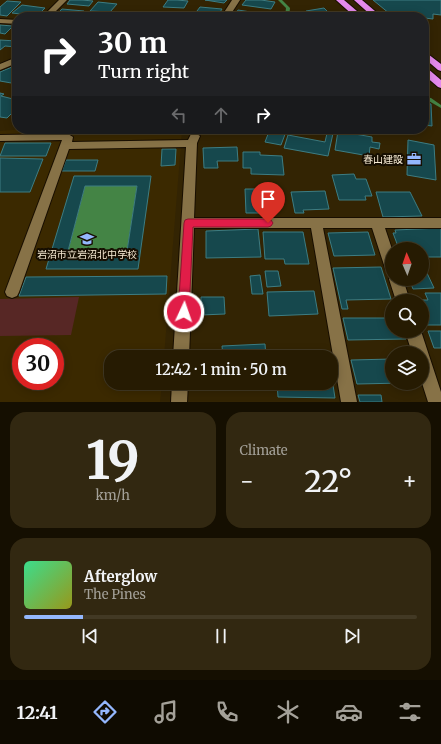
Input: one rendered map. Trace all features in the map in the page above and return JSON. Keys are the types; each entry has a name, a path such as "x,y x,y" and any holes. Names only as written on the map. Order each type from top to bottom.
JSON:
{"highway":[{"path":"340,0 354,12"},
{"path":"358,0 372,12"},
{"path":"429,58 441,68"},
{"path":"429,76 441,85"}],"street":[{"path":"51,12 63,0"},
{"path":"228,12 236,0"},
{"path":"0,21 12,22"},
{"path":"0,67 12,64"},
{"path":"0,138 68,137 12,292"},
{"path":"65,146 194,139 181,350"},
{"path":"188,223 441,223"},
{"path":"316,223 349,402"},
{"path":"377,223 385,247"},
{"path":"429,380 436,402"},
{"path":"178,402 179,390"}],"shaded area":[{"name":"岩沼市立岩沼北中学校","path":"12,130 12,134 182,134 165,350 104,350 104,390 161,390 160,402 0,402 0,131"},
{"path":"85,186 137,186 127,251 68,251"},
{"path":"79,297 71,335 0,336 0,299"}],"building":[{"path":"70,0 93,1 89,6 67,4"},
{"path":"168,0 188,1 184,8 163,7"},
{"path":"205,0 227,0 224,3"},
{"path":"246,0 275,2 271,9 242,5"},
{"path":"373,0 441,0 441,15 433,14 433,19 429,19 429,12 388,12"},
{"path":"7,1 21,2 7,16 0,15 0,7"},
{"path":"98,2 117,4 110,12 90,11"},
{"path":"22,5 45,8 41,12 13,12"},
{"path":"200,7 222,9 220,12 196,12"},
{"path":"324,8 328,12 307,12 306,11"},
{"path":"62,9 84,11 83,12 59,12"},
{"path":"238,10 251,12 237,12"},
{"path":"0,25 12,26 5,34 0,33"},
{"path":"0,40 12,41 12,47 5,46 0,50"},
{"path":"12,67 12,83 0,81 0,72"},
{"path":"0,93 4,94 1,96 12,99 12,113 7,118 0,117"},
{"path":"429,104 431,104 432,126 429,126"},
{"path":"268,134 285,134 281,145 265,142"},
{"path":"327,134 333,134 328,156 284,148 288,135 325,142"},
{"path":"338,134 355,134 372,137 372,142 380,143 379,149 370,147 369,156 335,150"},
{"path":"408,140 434,145 436,180 407,175"},
{"path":"5,143 51,143 46,156 0,156"},
{"path":"237,147 238,161 217,161 218,168 204,168 203,148"},
{"path":"162,149 176,149 175,165 161,166"},
{"path":"243,152 260,152 260,155 282,156 284,175 251,174 251,168 243,168"},
{"path":"0,158 43,159 30,192 0,192"},
{"path":"66,160 98,160 95,171 62,171"},
{"path":"354,174 356,179 366,179 372,196 365,196 366,200 339,200 332,175"},
{"path":"74,176 151,176 138,269 46,269","holes":["85,186 137,186 127,251 68,251"]},
{"path":"245,189 277,189 280,208 271,208 271,213 246,213"},
{"path":"325,191 329,209 303,210 304,213 295,213 291,192"},
{"path":"376,192 410,192 422,216 383,217"},
{"path":"441,228 441,257 429,257 429,242 396,242 393,233 396,233 395,230"},
{"path":"258,229 261,257 206,258 206,231"},
{"path":"263,232 303,232 309,264 285,264 284,259 265,259"},
{"path":"368,232 375,255 334,256 328,233"},
{"path":"381,267 385,280 385,286 387,286 389,294 385,294 385,299 346,300 348,309 342,309 333,268"},
{"path":"265,271 278,271 281,286 267,287"},
{"path":"260,275 263,294 252,294 250,276"},
{"path":"167,276 166,294 19,296 26,277"},
{"path":"429,277 434,288 413,289 412,286 429,286"},
{"path":"314,291 318,314 269,316 267,292"},
{"path":"441,293 441,325 429,325 429,294 425,294"},
{"path":"201,297 224,297 225,314 201,315"},
{"path":"343,318 385,318 385,338 406,339 348,340"},
{"path":"429,331 441,331 441,348 434,348"},
{"path":"265,344 265,350 222,350 222,346"},
{"path":"385,359 385,383 357,384 351,360"},
{"path":"278,390 334,390 335,398 278,397"},
{"path":"358,395 381,395 382,402 360,402"}],"waterway":[{"path":"280,0 288,8 288,12"},
{"path":"429,99 441,107"}],"place":[{"name":"春山建設","path":"414,159"},
{"name":"岩沼市立岩沼北中学校","path":"87,239"}],"route":[{"path":"184,312 188,223 268,223"}]}
